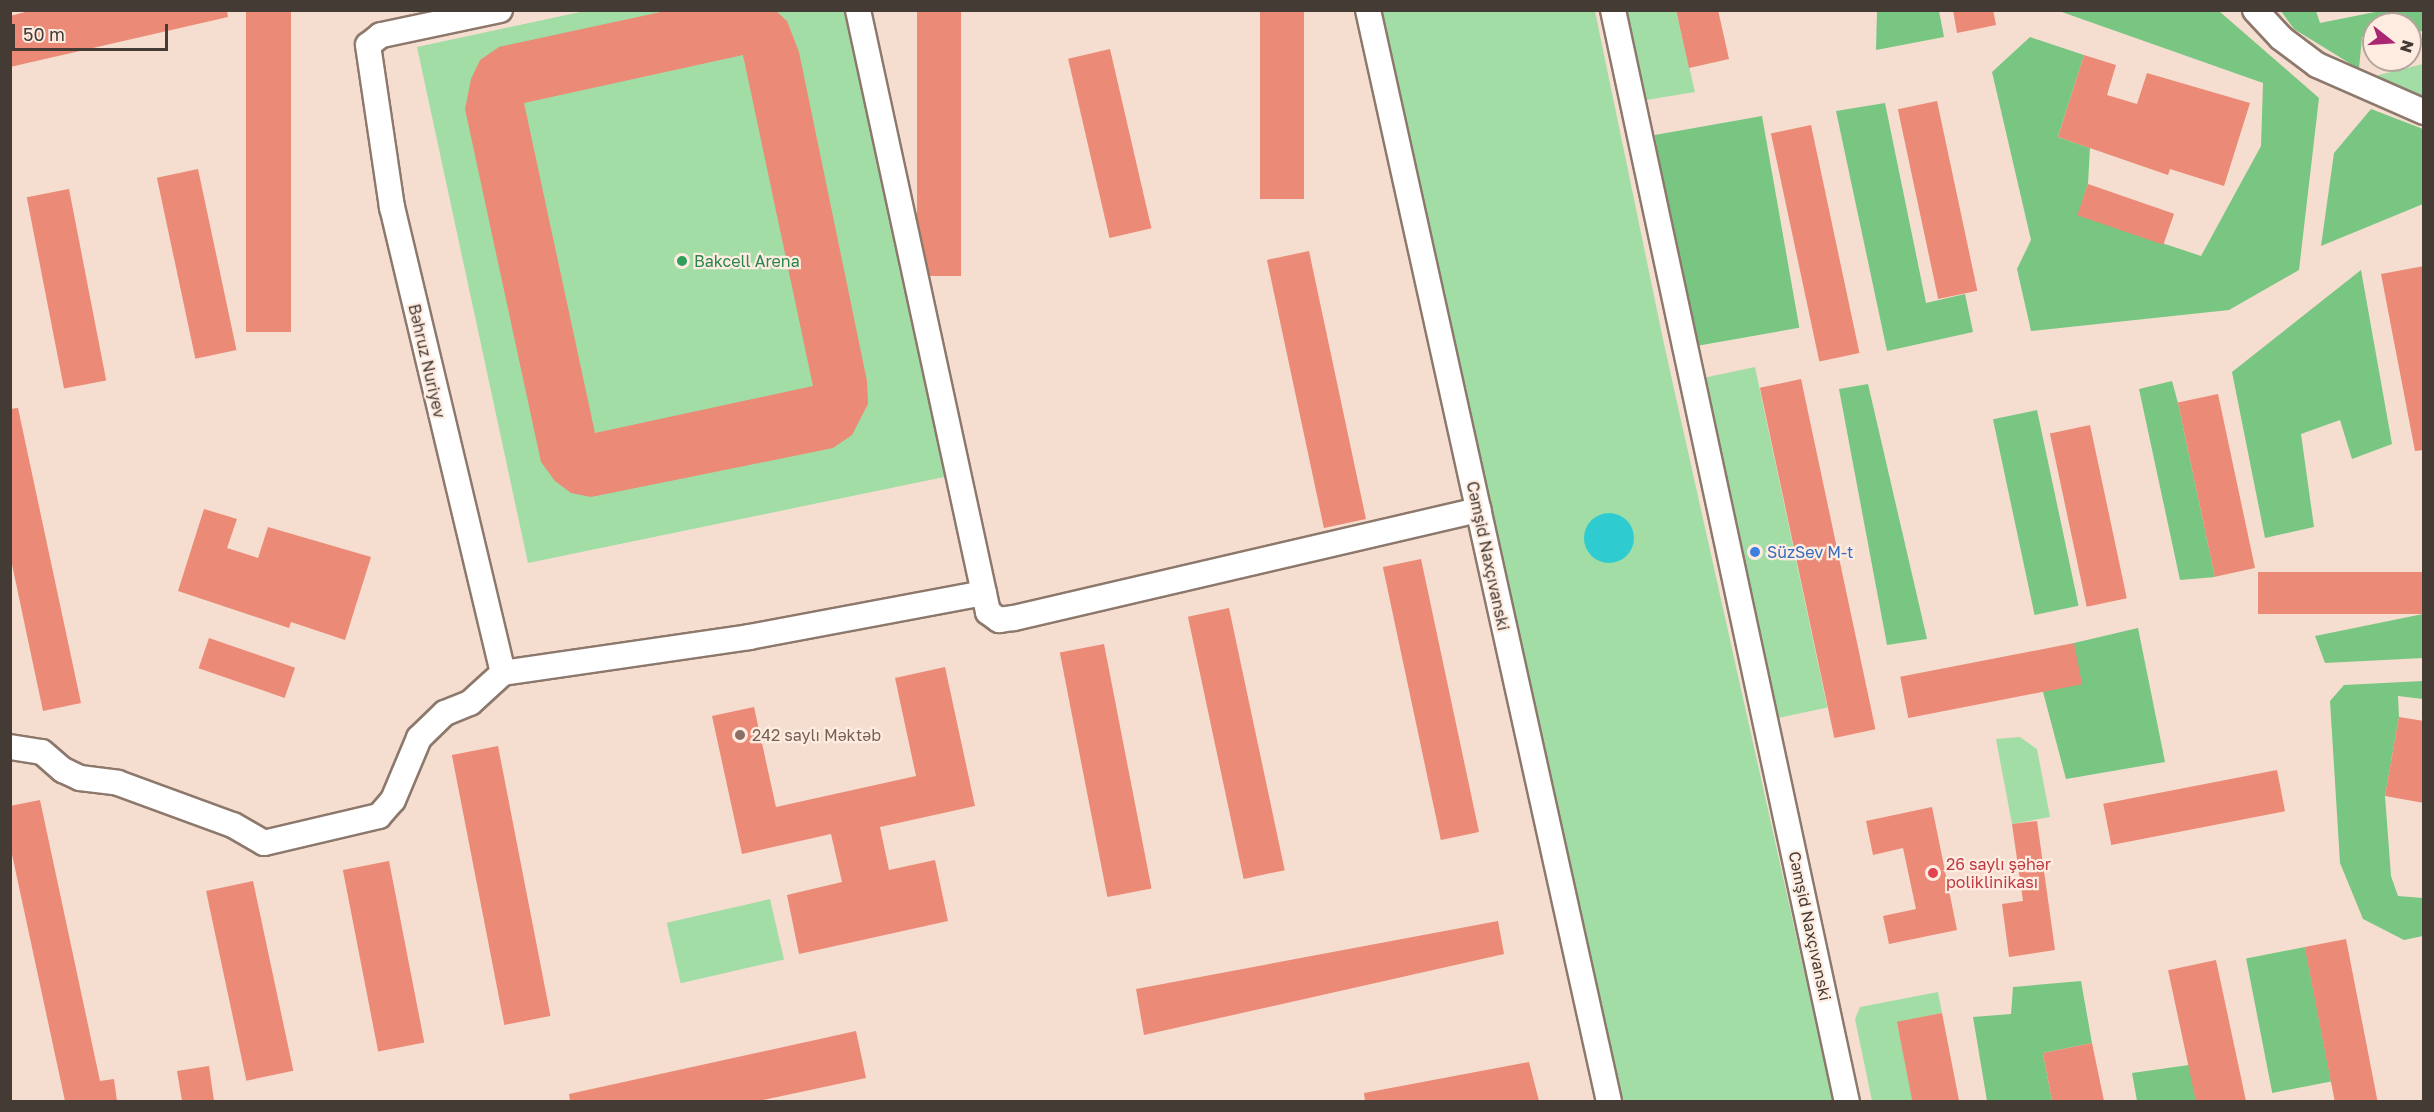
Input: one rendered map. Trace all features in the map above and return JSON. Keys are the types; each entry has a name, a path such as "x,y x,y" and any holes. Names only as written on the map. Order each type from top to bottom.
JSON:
{"street":[{"name":"Bəhruz Nuriyev","path":"500,10 381,35 368,45 405,265 503,673"},
{"path":"858,10 988,612 999,620 1014,618 1479,510"},
{"name":"Cəmşid Naxçıvanski","path":"1368,10 1609,1101"},
{"name":"Cəmşid Naxçıvanski","path":"1613,10 1847,1101"},
{"path":"2254,10 2281,38 2317,65 2424,112"},
{"path":"10,747 42,752 63,770 80,778 118,783 233,825 264,843 379,816 393,800 419,738 445,713 470,703 503,673 749,637 984,593"}],"green space":[{"name":"Bakcell Arena","path":"585,11 846,11 949,476 528,563 417,47"},
{"path":"1368,11 1595,11 1664,344 1833,1101 1622,1101 1479,457"},
{"path":"1627,11 1676,11 1695,92 1646,100"},
{"path":"1877,11 1939,11 1944,37 1876,50"},
{"path":"2059,11 2219,11 2319,98 2299,270 2229,310 2031,331 2017,269 2031,240 1992,72 2030,37 2084,55 2058,137 2090,148 2088,184 2078,215 2201,256 2261,146 2263,83"},
{"path":"2281,11 2316,11 2320,23 2362,15 2359,69 2294,29"},
{"path":"2423,11 2423,31 2422,12 2375,12"},
{"path":"2422,64 2423,99 2371,77 2391,72 2422,72"},
{"path":"1885,103 1926,303 1965,294 1973,332 1887,351 1836,111"},
{"path":"2371,109 2423,129 2423,204 2321,246 2334,153"},
{"path":"1762,116 1799,328 1692,347 1655,135"},
{"path":"2361,270 2392,444 2352,459 2340,420 2301,434 2314,527 2265,538 2232,372"},
{"path":"1755,367 1827,707 1777,718 1705,378"},
{"path":"2172,381 2215,577 2180,580 2139,389"},
{"path":"1868,384 1927,639 1887,645 1839,389"},
{"path":"2037,410 2079,606 2035,615 1993,419"},
{"path":"2423,614 2423,658 2325,663 2315,636"},
{"path":"2138,628 2165,762 2066,779 2043,692 2074,643"},
{"path":"2423,681 2423,699 2398,696 2399,717 2385,796 2391,876 2398,896 2423,898 2423,936 2404,940 2363,919 2340,863 2330,701 2344,685"},
{"path":"2020,737 2037,749 2050,817 2012,824 1996,739"},
{"path":"770,899 784,959 681,983 667,923"},
{"path":"2305,947 2331,1081 2272,1093 2246,958"},
{"path":"2081,981 2092,1043 2043,1053 2052,1101 1987,1101 1973,1017 2011,1014 2013,987"},
{"path":"1938,992 1942,1013 1897,1023 1913,1101 1872,1101 1855,1019 1860,1007"},
{"path":"2189,1065 2196,1101 2137,1101 2132,1073"}],"water":[{"path":"1604,513 1614,513 1627,520 1634,533 1634,543 1627,556 1614,563 1604,563 1595,559 1588,552 1584,543 1584,533 1588,524 1595,517"}],"building":[{"path":"33,10 227,10 228,17 10,67 10,16"},
{"path":"246,10 291,10 291,332 246,332"},
{"path":"670,10 775,10 787,21 799,52 867,381 868,404 852,435 833,448 591,497 571,493 555,481 541,462 465,109 471,79 480,60 499,47","holes":["743,55 813,386 595,433 524,103"]},
{"path":"917,10 961,10 961,276 917,276"},
{"path":"1260,10 1304,10 1304,199 1260,199"},
{"path":"1676,10 1718,10 1729,59 1689,68"},
{"path":"1953,10 1993,10 1996,25 1957,33"},
{"path":"1110,49 1151,228 1109,238 1068,59"},
{"path":"2084,55 2116,65 2107,95 2137,104 2147,73 2250,103 2224,186 2170,169 2168,175 2058,137"},
{"path":"1937,101 1977,291 1938,299 1898,109"},
{"path":"1811,125 1859,353 1819,361 1771,134"},
{"path":"198,169 236,350 195,359 157,178"},
{"path":"2088,184 2174,214 2163,245 2077,215"},
{"path":"69,189 106,380 64,389 27,197"},
{"path":"1309,251 1366,519 1324,528 1267,260"},
{"path":"2424,266 2424,450 2415,451 2381,274"},
{"path":"1801,379 1875,729 1834,738 1760,388"},
{"path":"2218,394 2255,568 2215,577 2178,403"},
{"path":"18,408 81,703 43,711 10,555 10,409"},
{"path":"2090,425 2127,598 2087,607 2050,434"},
{"path":"204,509 237,519 227,548 258,558 268,527 371,557 345,640 291,622 289,628 178,591"},
{"path":"1421,559 1479,832 1441,840 1383,567"},
{"path":"2258,572 2424,572 2424,614 2258,614"},
{"path":"1229,608 1285,870 1244,879 1188,617"},
{"path":"209,638 295,668 285,698 199,668"},
{"path":"2074,643 2082,684 1908,718 1900,677"},
{"path":"1104,644 1152,888 1107,897 1060,653"},
{"path":"945,667 975,806 880,827 889,870 935,860 948,921 799,954 787,895 842,882 831,834 742,854 712,716 754,707 776,807 916,776 895,678"},
{"path":"2399,717 2424,721 2424,803 2385,796"},
{"path":"498,746 550,1016 504,1025 452,755"},
{"path":"2277,770 2285,811 2111,845 2103,804"},
{"path":"40,800 100,1081 114,1079 117,1101 65,1101 10,845 10,806"},
{"path":"1932,807 1957,930 1889,944 1883,916 1916,909 1903,848 1873,855 1866,821"},
{"path":"2037,821 2055,950 2009,957 2002,904 2023,901 2012,824"},
{"path":"389,861 424,1043 378,1052 343,870"},
{"path":"253,881 293,1071 246,1081 206,891"},
{"path":"1498,921 1504,954 1144,1035 1136,989"},
{"path":"2346,939 2377,1101 2335,1102 2305,947"},
{"path":"2216,960 2246,1101 2196,1102 2168,970"},
{"path":"1942,1013 1959,1101 1912,1102 1897,1022"},
{"path":"856,1031 866,1078 759,1101 570,1101 569,1094"},
{"path":"2092,1043 2104,1101 2052,1101 2043,1053"},
{"path":"1529,1062 1539,1101 1365,1101 1364,1093"},
{"path":"209,1066 214,1101 182,1101 177,1071"}],"place":[{"name":"Bakcell Arena","path":"682,261"},
{"name":"SüzSev M-t","path":"1755,552"},
{"name":"242 saylı Məktəb","path":"740,735"},
{"name":"26 saylı şəhər poliklinikası","path":"1933,873"}]}
